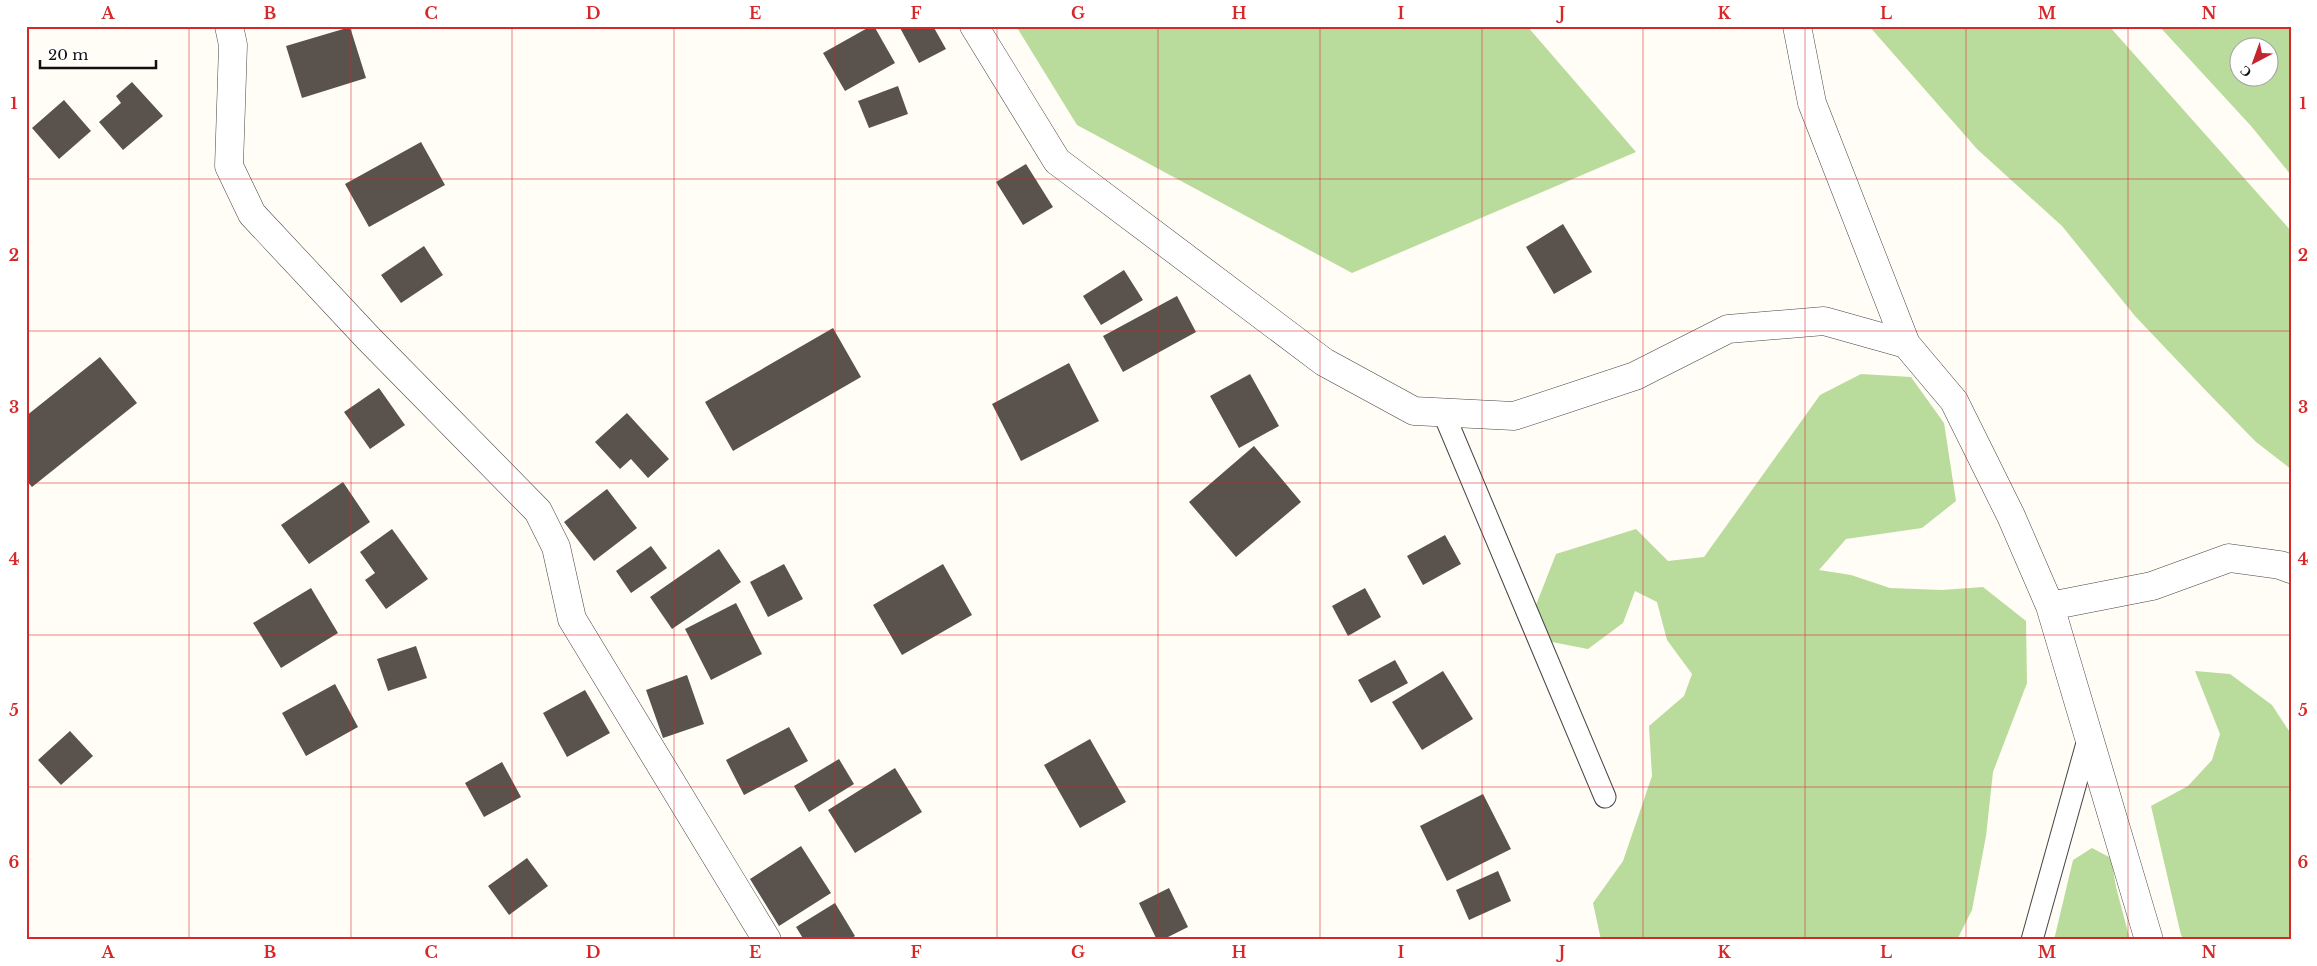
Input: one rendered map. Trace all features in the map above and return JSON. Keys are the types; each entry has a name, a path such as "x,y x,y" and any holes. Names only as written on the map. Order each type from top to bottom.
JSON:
{"street":[{"path":"230,26 233,45 229,166 252,214 368,338 538,511 556,547 572,619 768,940"},
{"path":"974,26 1057,161 1324,362 1414,411 1514,416 1635,376 1728,329 1824,321 1906,344"},
{"path":"1797,26 1812,103 1906,344 1954,401 2011,516 2050,606 2090,735 2149,940"},
{"path":"2050,606 2152,586 2229,558 2280,564 2291,569"}],"lane":[{"path":"1443,412 1605,797"},
{"path":"2032,940 2090,735"}],"green space":[{"path":"1016,26 1527,26 1636,152 1352,273 1077,125"},
{"path":"1869,26 2109,26 2291,231 2291,469 2256,442 2211,396 2135,316 2062,226 1977,149"},
{"path":"2159,26 2291,26 2291,175 2251,126"},
{"path":"1861,374 1911,377 1944,423 1956,501 1922,528 1846,539 1819,570 1851,575 1890,588 1942,590 1983,587 2026,621 2027,683 1993,772 1986,836 1972,910 1957,940 1601,940 1593,903 1623,861 1652,776 1649,726 1684,696 1692,674 1667,640 1657,602 1635,591 1623,623 1588,649 1552,642 1534,610 1556,554 1636,529 1668,561 1704,557 1820,395"},
{"path":"2195,671 2230,674 2272,705 2291,734 2291,940 2184,940 2181,935 2151,806 2188,786 2212,760 2220,734"},
{"path":"2092,848 2111,858 2116,887 2130,940 2054,940 2073,860"}],"building":[{"path":"874,26 895,63 845,91 823,53"},
{"path":"899,26 933,26 946,49 919,63"},
{"path":"350,27 366,78 302,98 286,46"},
{"path":"132,82 163,116 123,150 99,122 121,103 116,96"},
{"path":"898,86 908,114 869,128 858,101"},
{"path":"64,100 91,131 59,159 32,128"},
{"path":"421,142 445,185 369,227 345,184"},
{"path":"1026,164 1053,207 1023,225 996,182"},
{"path":"1563,224 1592,272 1554,294 1526,247"},
{"path":"424,246 443,275 401,303 381,275"},
{"path":"1124,270 1143,300 1101,325 1083,296"},
{"path":"1177,296 1196,332 1123,372 1103,336"},
{"path":"833,328 861,377 733,451 705,402"},
{"path":"100,357 137,403 32,487 26,480 26,416"},
{"path":"1069,363 1099,421 1021,461 992,404"},
{"path":"1250,374 1279,426 1239,448 1210,396"},
{"path":"379,388 405,425 370,449 344,412"},
{"path":"627,413 669,459 648,478 631,459 620,469 595,442"},
{"path":"1254,446 1301,502 1236,557 1189,502"},
{"path":"343,482 370,522 309,564 281,525"},
{"path":"607,489 637,528 594,561 564,522"},
{"path":"392,529 428,579 386,609 365,580 375,573 360,552"},
{"path":"1445,535 1461,564 1423,585 1407,556"},
{"path":"651,546 667,568 631,593 616,571"},
{"path":"719,549 741,582 672,629 650,597"},
{"path":"784,564 803,599 768,617 750,582"},
{"path":"943,564 972,615 902,655 873,605"},
{"path":"311,588 338,633 281,668 253,623"},
{"path":"1365,588 1381,617 1348,636 1332,606"},
{"path":"736,603 762,654 711,680 685,629"},
{"path":"416,646 427,678 388,691 377,659"},
{"path":"1395,660 1408,683 1371,703 1358,680"},
{"path":"1443,671 1473,719 1422,750 1392,702"},
{"path":"687,675 704,724 663,738 646,690"},
{"path":"335,684 358,727 306,756 282,713"},
{"path":"585,690 610,733 567,757 543,713"},
{"path":"789,727 808,761 744,795 726,760"},
{"path":"70,731 93,756 61,785 38,760"},
{"path":"1090,739 1126,802 1080,828 1044,765"},
{"path":"839,759 854,784 809,812 794,786"},
{"path":"502,762 521,797 484,817 465,783"},
{"path":"895,768 922,812 855,853 828,810"},
{"path":"1483,794 1511,849 1447,881 1420,826"},
{"path":"801,846 831,893 779,926 750,879"},
{"path":"527,858 548,886 509,915 488,886"},
{"path":"1498,871 1511,901 1469,920 1456,890"},
{"path":"1169,888 1188,927 1162,940 1157,940 1139,903"},
{"path":"835,903 855,936 849,940 804,940 796,927"}]}
